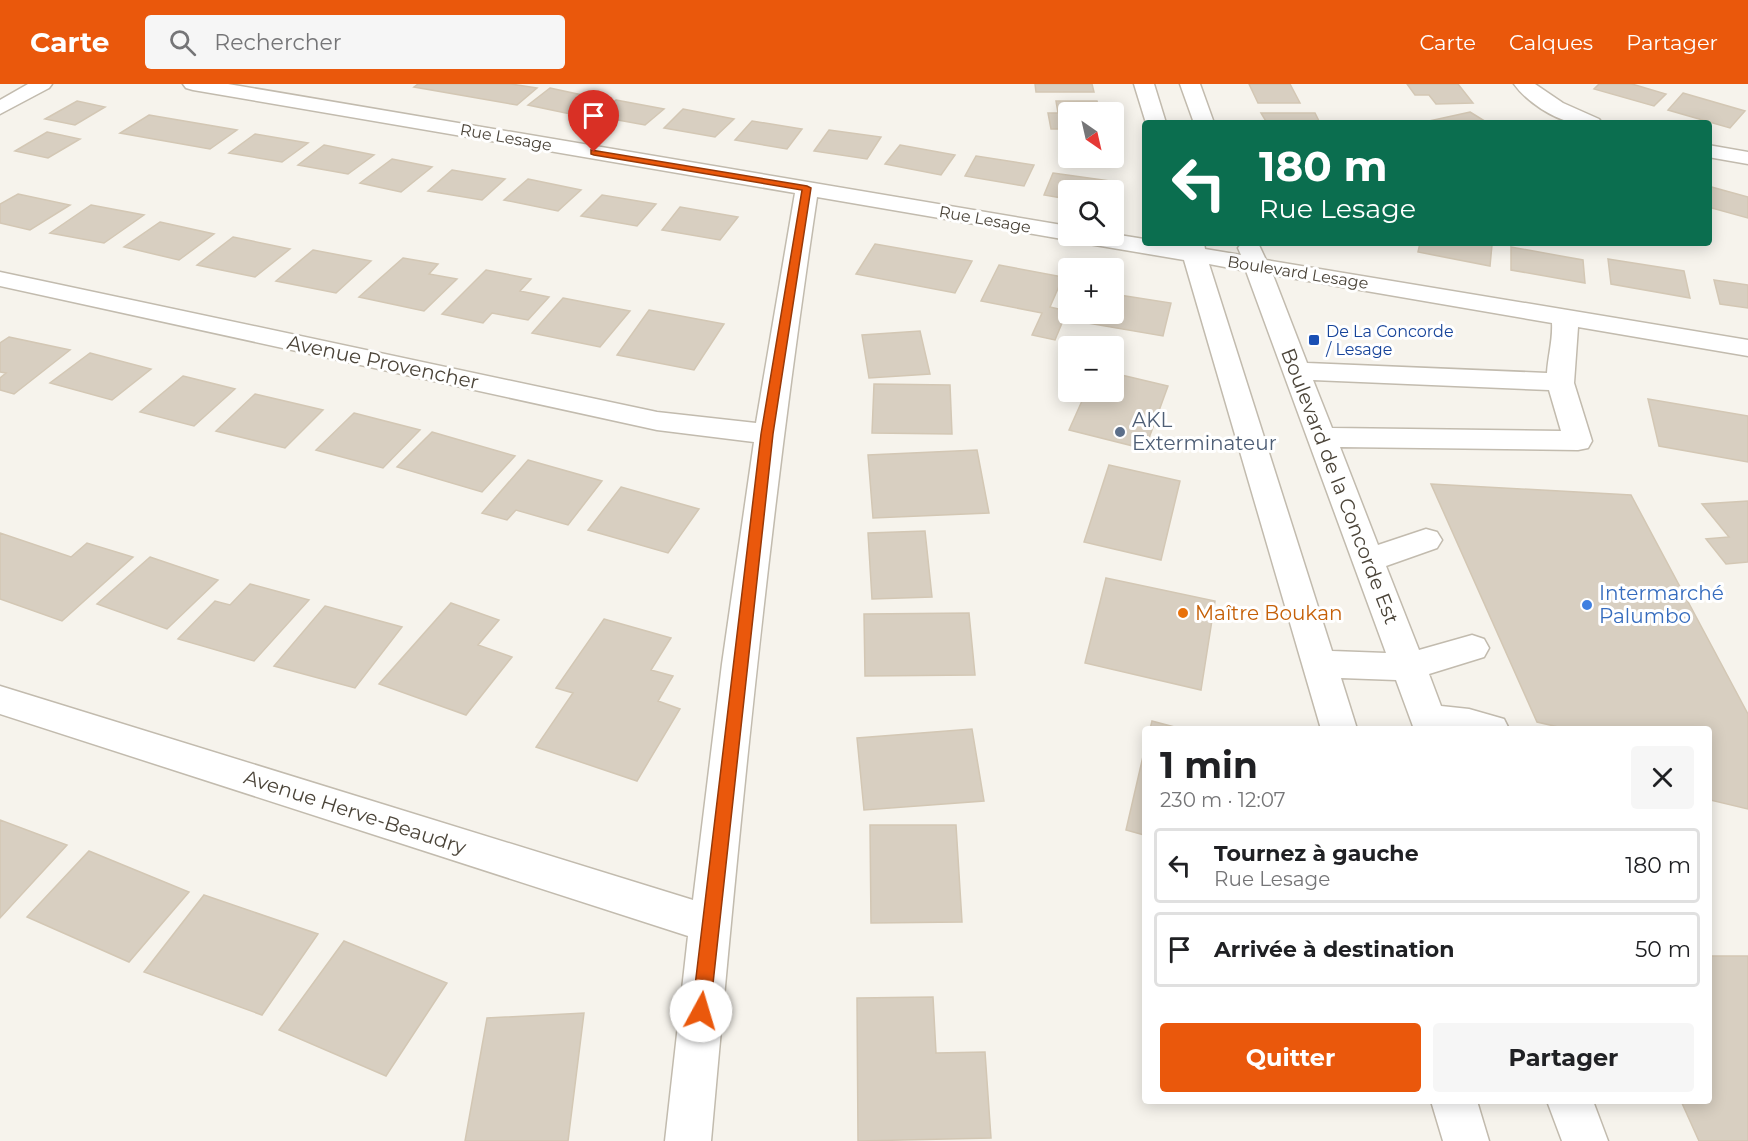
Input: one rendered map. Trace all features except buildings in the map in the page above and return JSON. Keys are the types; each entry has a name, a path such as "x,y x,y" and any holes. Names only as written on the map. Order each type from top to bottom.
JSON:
{"street":[{"path":"0,108 42,84"},
{"name":"Rue Lesage","path":"193,84 1058,231"},
{"path":"1144,84 1155,120"},
{"path":"1190,84 1203,120"},
{"path":"1524,84 1529,90 1565,112 1585,120"},
{"path":"1712,152 1748,158"},
{"path":"688,1141 710,924 767,434 807,188"},
{"path":"1124,241 1142,243"},
{"path":"1168,246 1193,249 1338,726"},
{"name":"Boulevard Lesage","path":"1193,249 1256,265 1565,327 1748,368"},
{"name":"Boulevard de la Concorde Est","path":"1256,265 1430,724"},
{"name":"Avenue Provencher","path":"0,279 657,422 767,434"},
{"path":"1322,437 1578,441 1560,383 1565,327"},
{"name":"Boulevard Lesage","path":"1565,327 1748,348"},
{"path":"1297,371 1534,380 1560,383"},
{"path":"1368,560 1426,540"},
{"path":"1319,664 1409,667 1472,648"},
{"name":"Avenue Herve-Beaudry","path":"0,700 710,924"},
{"path":"1430,724 1469,723 1480,726"},
{"path":"1455,1104 1466,1141"},
{"path":"1571,1104 1585,1141"}],"place":[{"name":"De La Concorde / Lesage","path":"1314,340"},
{"name":"AKL Exterminateur","path":"1120,432"},
{"name":"Intermarché Palumbo","path":"1587,605"},
{"name":"Maître Boukan","path":"1183,613"}],"route":[{"path":"594,152 807,188 767,434 701,1011"}]}
